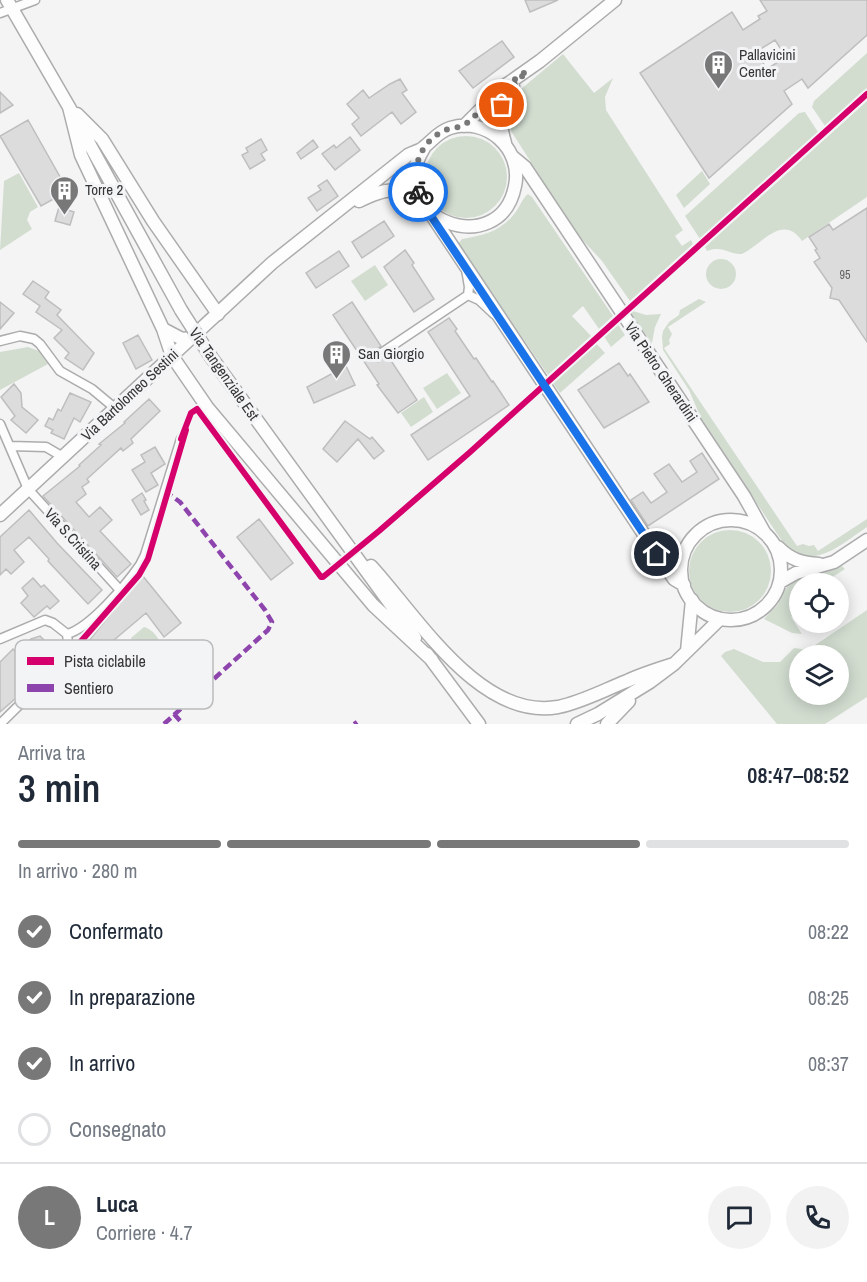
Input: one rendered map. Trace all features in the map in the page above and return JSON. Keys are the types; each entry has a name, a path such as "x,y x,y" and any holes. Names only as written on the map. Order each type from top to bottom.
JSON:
{"main road":[{"path":"464,126 503,87 527,71 615,0"},
{"name":"Via Tangenziale Est","path":"6,7 69,107 181,310 211,357 479,724"},
{"path":"345,207 380,191 392,190 406,193 445,223 465,227 482,224 497,216 507,206 515,190 516,173 512,156 505,144 500,122 502,105 509,90 527,71"},
{"path":"69,107 102,139 153,221 218,314"},
{"path":"69,107 81,155 163,329 172,356 207,407 373,604 432,660"},
{"path":"505,144 487,130 464,126 441,132 424,148 417,161 415,176 418,193 657,554 674,579 684,585"},
{"path":"345,207 408,155 424,148"},
{"name":"Via Pietro Gherardini","path":"512,156 525,167 744,496 764,532"},
{"name":"Via Bartolomeo Sestini","path":"0,515 285,252 345,207"},
{"path":"163,329 182,339 191,338"},
{"path":"774,543 781,566 780,582 769,603 757,613 742,619 720,619 704,612 692,600 684,585 681,568 685,551 694,537 708,526 724,520 741,521 764,532 791,559 826,565"},
{"path":"780,582 796,573 834,562 867,540"},
{"path":"344,542 375,571 461,668 485,689 511,703 532,708 560,706 674,664"},
{"path":"687,651 692,600"},
{"path":"578,724 640,689 674,664 720,619"},
{"path":"607,724 640,689"}],"street":[{"path":"6,7 35,0"},
{"path":"377,356 468,295 466,266"},
{"path":"468,295 479,300 499,317"},
{"path":"0,341 20,336 34,339 60,371 92,388 116,409"},
{"name":"Via S.Cristina","path":"0,424 28,489 119,589"},
{"path":"67,634 84,627 135,572 145,555 181,439"},
{"path":"10,446 46,447 63,457"},
{"path":"0,639 45,620 67,634 68,640"},
{"path":"0,724 15,709"}],"shaded area":[{"path":"867,53 867,88 825,126 812,107 814,101"},
{"path":"563,54 594,93 613,78 605,97 606,110 683,230 675,236 682,246 691,240 693,244 630,301 602,261 577,234 511,131 509,109 515,94"},
{"path":"867,101 867,197 802,241 795,233 780,230 742,254 717,249 707,251 705,247"},
{"path":"805,112 818,132 700,239 685,216 799,113"},
{"path":"458,136 474,136 489,143 500,154 507,169 504,193 495,206 474,218 458,218 443,211 432,200 425,185 425,169 432,154 443,143"},
{"path":"702,171 710,184 684,208 676,195"},
{"path":"19,173 38,207 30,212 27,220 32,229 0,250 4,181"},
{"path":"528,194 613,316 599,329 583,306 572,316 591,336 548,375 458,244 462,239 486,234 506,223"},
{"path":"721,259 732,263 736,274 732,285 721,289 710,285 706,274 710,263"},
{"path":"375,265 388,285 365,301 351,281"},
{"path":"699,299 706,302 668,327 672,334 670,344 664,348 797,546 814,545 818,551 867,519 867,527 826,553 805,556 794,553 784,544 703,423 689,390 663,350 663,331 669,322 679,315 680,310"},
{"path":"633,311 646,315 661,314 655,327 652,343 631,314"},
{"path":"617,323 625,335 611,347 603,335"},
{"path":"595,342 605,353 560,393 552,382"},
{"path":"28,347 39,351 48,364 0,390 0,352"},
{"path":"447,373 461,393 437,409 423,388"},
{"path":"424,397 433,412 411,427 401,413"},
{"path":"730,530 746,533 759,542 768,555 771,571 768,587 759,600 746,609 730,612 714,609 701,600 692,587 689,571 692,555 701,542 714,533"},
{"path":"842,566 845,569 839,573 822,573"},
{"path":"788,585 789,632 764,619 778,604"},
{"path":"867,610 867,697 825,724 777,724 721,656 734,649 763,662 780,662 789,653 789,705 849,705 849,645 815,645 833,633 849,633 849,622"},
{"path":"144,627 155,634 159,640 132,640 131,638"}],"building":[{"path":"525,0 558,0 530,12"},
{"name":"Pallavicini Center","path":"760,0 867,0 867,35 808,88 802,79 784,91 792,104 709,178 640,73 732,12 743,30 760,19 758,16 767,11","holes":["775,40 786,57 767,69 756,52"]},
{"path":"502,41 514,57 473,88 459,71"},
{"path":"400,79 407,90 402,93 416,112 401,124 392,112 361,136 352,124 359,118 347,104 363,90 369,98"},
{"path":"0,92 13,105 0,113"},
{"path":"28,120 68,191 41,206 0,136"},
{"path":"350,137 360,150 335,170 322,154 334,145 336,148"},
{"path":"261,139 267,150 261,154 265,160 250,169 242,155 248,152 246,148"},
{"path":"313,140 318,147 301,159 297,153"},
{"path":"327,180 338,196 317,211 308,198 321,190 318,186"},
{"name":"Torre 2","path":"59,207 74,212 70,225 55,221"},
{"path":"867,208 867,342 839,300 830,298 832,288 814,262 820,258 809,237 829,224 833,230"},
{"path":"384,221 394,236 362,258 352,242"},
{"path":"405,250 434,299 414,312 384,267"},
{"path":"339,251 349,266 316,288 306,273"},
{"path":"33,281 49,292 45,298 61,310 57,315 94,353 83,370 65,358 69,353 54,338 62,330 36,312 40,306 23,294"},
{"path":"0,302 14,313 0,329"},
{"path":"352,302 381,346 372,353 371,359 378,362 388,356 417,400 398,413 377,385 379,384 333,315"},
{"path":"449,318 474,359 476,358 509,405 428,460 411,435 470,396 428,332"},
{"path":"138,335 152,360 136,369 123,343"},
{"path":"619,363 628,376 630,374 649,402 604,428 578,390"},
{"name":"San Giorgio","path":"346,366 355,385 314,403 307,387"},
{"path":"14,384 21,393 22,407 38,420 26,433 11,420 15,416 1,397"},
{"path":"70,393 91,402 80,422 74,418 64,439 51,433 53,430 45,426 49,418 53,420 58,409 61,411"},
{"path":"149,399 160,411 131,439 133,443 123,451 121,448 87,479 89,482 82,487 86,494 76,502 89,517 100,507 112,520 100,531 131,564 117,577 43,496 80,466 101,445 99,444"},
{"path":"345,421 370,439 372,437 384,451 374,459 358,439 337,462 323,449"},
{"path":"155,447 165,464 151,473 158,485 146,492 132,470 145,462 141,455"},
{"path":"702,453 719,479 648,526 631,500 643,492 651,503 667,492 654,474 669,464 682,482 697,472 690,461"},
{"path":"142,493 149,510 141,515 132,500"},
{"path":"29,510 102,590 88,604 29,537 14,550 24,562 11,574 6,569 0,575 0,537"},
{"path":"259,519 293,563 271,580 237,537"},
{"path":"142,575 181,623 164,637 146,613 114,640 90,640"},
{"path":"33,578 41,587 44,585 59,601 50,609 47,606 34,617 21,603 28,596 22,588"},
{"path":"40,636 44,640 30,640"},
{"path":"13,649 15,651 15,699 0,712 0,662"}],"marked path":[{"path":"165,491 180,502 272,622 268,630 213,680"},
{"path":"164,724 181,709"},
{"path":"174,714 183,724"}],"cycle path":[{"path":"181,439 191,413 197,409 323,577 469,453 867,94"},
{"path":"82,640 139,575 148,559 186,430"}],"way so far":[{"path":"418,192 415,181 416,166 427,144 441,132 464,126 503,87 527,71 509,90 502,105"}],"place":[{"name":"Pallavicini Center","path":"718,90"},
{"name":"Torre 2","path":"64,216"},
{"name":"San Giorgio","path":"337,380"}],"route":[{"path":"418,192 423,204 657,554"}]}
